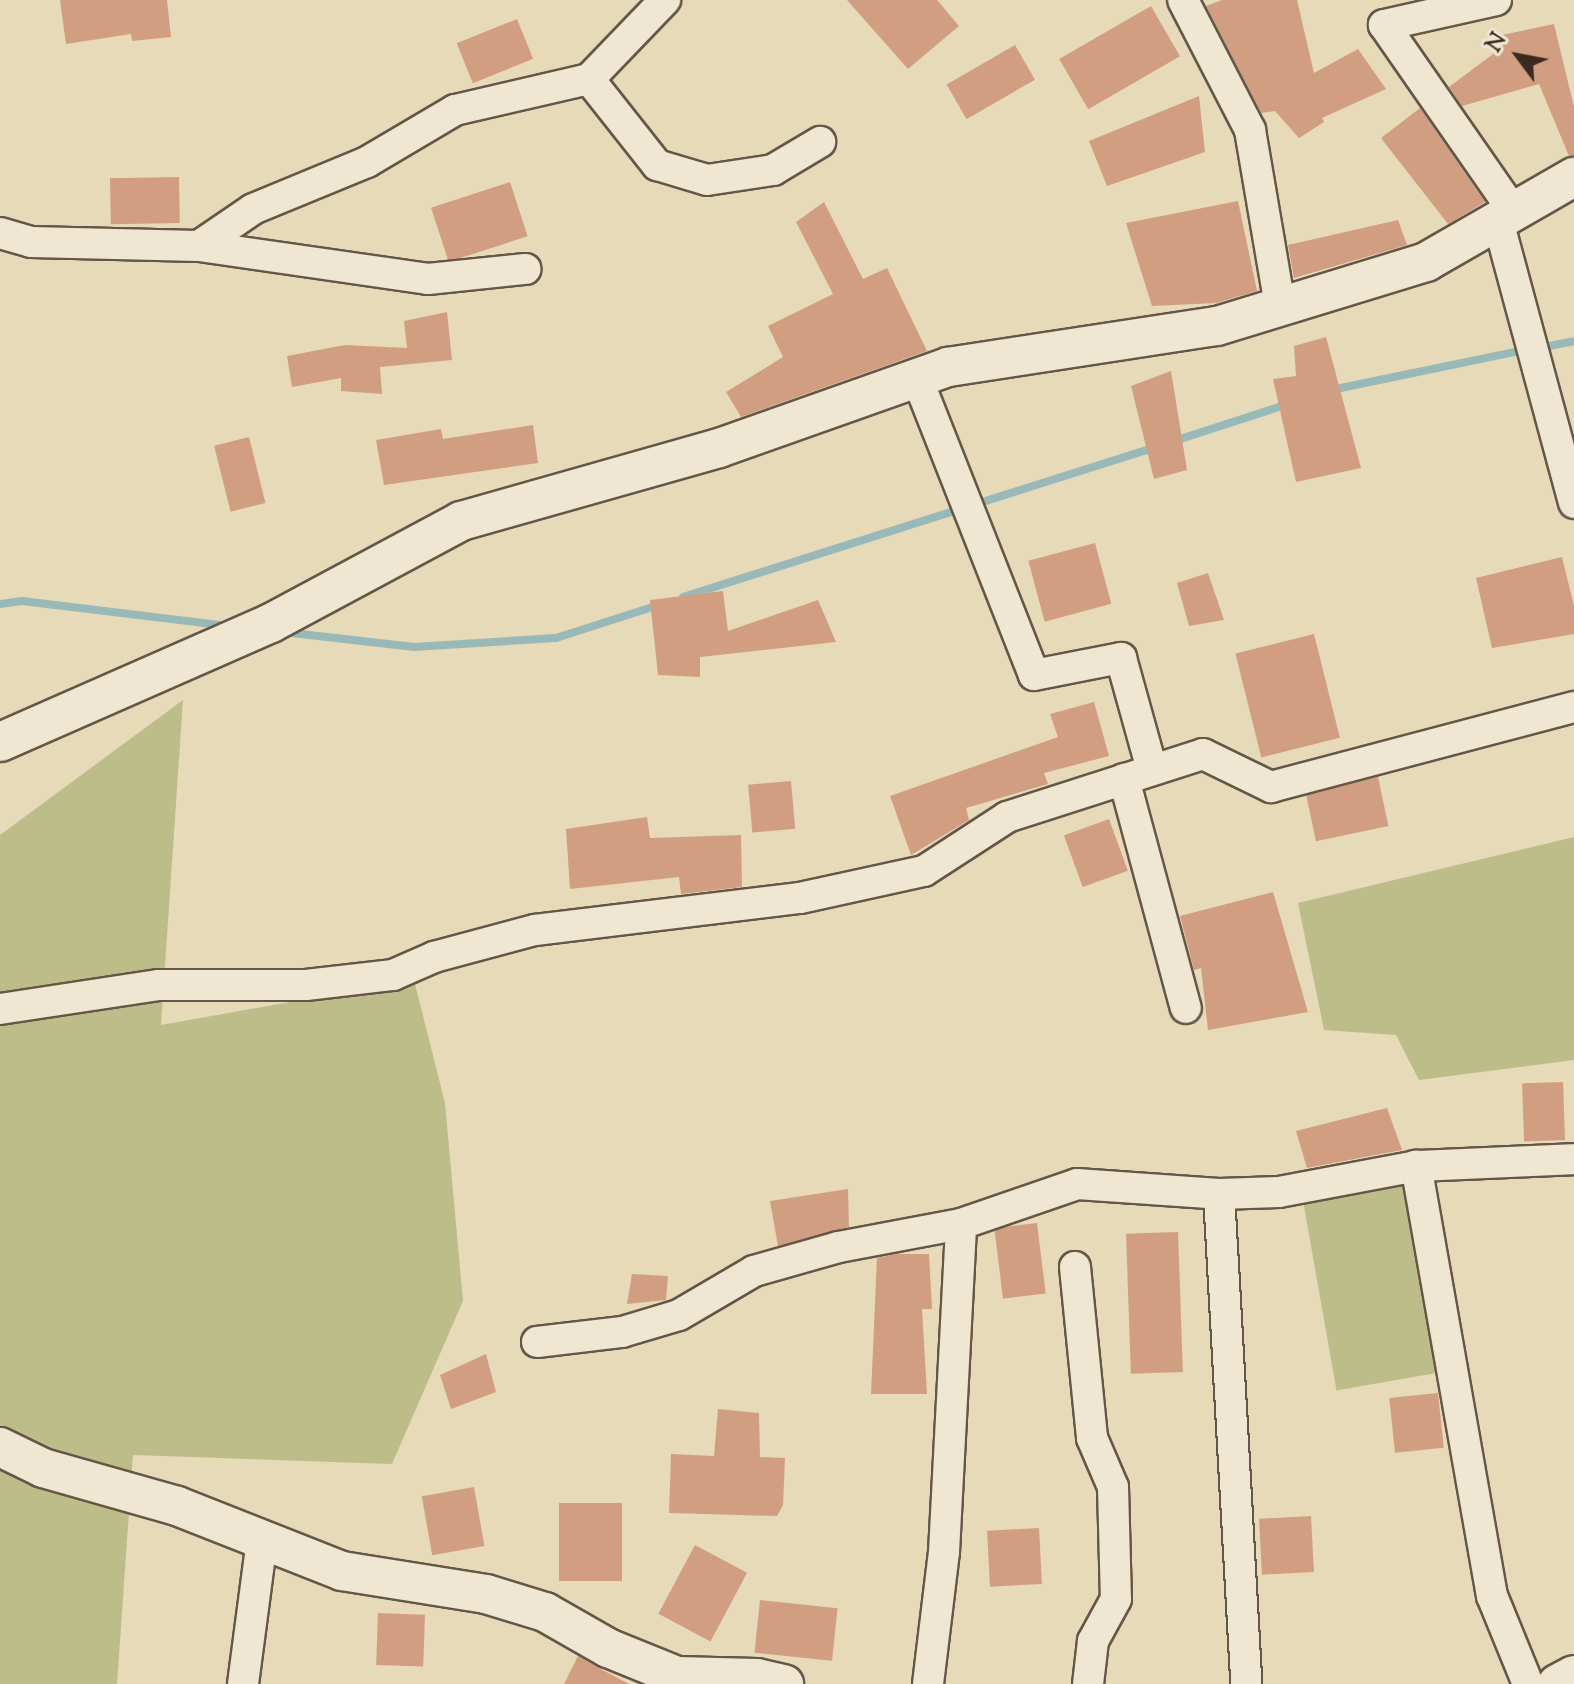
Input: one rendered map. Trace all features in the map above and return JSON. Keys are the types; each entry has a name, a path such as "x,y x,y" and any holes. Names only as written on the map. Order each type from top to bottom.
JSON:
{"street":[{"path":"199,246 253,209 367,162 455,110 589,79 665,0"},
{"path":"1183,0 1250,130 1280,306"},
{"path":"1496,0 1384,25 1506,216 1574,503"},
{"path":"589,79 657,165 707,180 773,170 820,142"},
{"path":"0,742 271,623 461,521 719,448 948,367 1217,326 1426,262 1574,177"},
{"path":"0,233 31,242 199,246 428,279 525,269"},
{"path":"917,378 1034,675 1121,658 1138,775 1186,1008"},
{"path":"0,1009 159,985 306,985 393,975 434,957 535,930 800,898 924,871 1007,817 1203,754 1271,787 1574,707"},
{"path":"537,1342 622,1332 679,1315 754,1271 839,1247 961,1224 1077,1184 1219,1194 1279,1192 1416,1166 1574,1159"},
{"path":"1416,1166 1492,1596 1528,1684"},
{"path":"1219,1194 1246,1684"},
{"path":"928,1684 944,1552 961,1224"},
{"path":"1075,1267 1092,1438 1113,1487 1116,1599 1093,1641 1088,1684"},
{"path":"0,1447 43,1468 121,1487 342,1571 486,1594 545,1612 608,1648 674,1680 757,1678 784,1684"},
{"path":"243,1684 262,1539"},
{"path":"1557,1684 1574,1675"}],"green space":[{"path":"183,700 161,1025 414,980 445,1103 463,1301 392,1464 133,1455 117,1684 0,1684 0,835"},
{"path":"1574,837 1574,1060 1419,1080 1396,1035 1324,1030 1298,903"},
{"path":"1408,1180 1442,1372 1336,1391 1303,1199"}],"building":[{"path":"60,0 167,0 171,37 132,41 131,34 66,44"},
{"path":"847,0 937,0 959,26 908,69"},
{"path":"1222,0 1297,0 1314,73 1358,49 1386,89 1322,118 1324,122 1299,138 1275,111 1261,113 1206,6"},
{"path":"1151,6 1180,56 1088,109 1059,59"},
{"path":"517,19 533,59 473,83 457,43"},
{"path":"1554,24 1574,107 1574,155 1569,156 1539,84 1462,106 1449,87 1501,48 1497,40 1502,35"},
{"path":"1015,45 1035,80 967,119 947,84"},
{"path":"1199,96 1205,152 1107,186 1089,141"},
{"path":"1420,108 1485,202 1448,224 1381,138"},
{"path":"179,177 180,223 111,224 110,178"},
{"path":"510,182 528,236 449,262 431,208"},
{"path":"1238,201 1257,291 1216,303 1152,306 1126,223"},
{"path":"824,202 863,279 887,268 927,351 741,417 726,392 783,357 768,326 833,294 796,222"},
{"path":"1398,220 1407,245 1294,278 1288,245"},
{"path":"447,312 452,360 380,367 382,394 341,391 341,378 292,387 287,356 345,345 407,348 404,321"},
{"path":"1326,337 1361,468 1296,482 1273,379 1296,376 1294,346"},
{"path":"1171,371 1187,470 1154,479 1131,386"},
{"path":"533,425 538,463 384,485 376,440 441,429 443,439"},
{"path":"249,437 265,503 231,512 214,446"},
{"path":"1095,543 1111,604 1045,622 1028,561"},
{"path":"1562,557 1574,606 1574,634 1492,648 1476,578"},
{"path":"1208,573 1224,620 1189,626 1177,583"},
{"path":"723,591 728,631 818,600 836,642 700,657 700,677 658,675 650,600"},
{"path":"1314,634 1340,738 1261,757 1235,654"},
{"path":"1094,702 1109,756 1044,773 1048,784 966,808 969,820 911,855 890,796 1058,737 1050,714"},
{"path":"1378,777 1388,826 1316,841 1306,792"},
{"path":"791,781 795,829 752,833 748,785"},
{"path":"647,817 650,838 741,835 742,887 681,894 679,877 570,889 566,829"},
{"path":"1109,819 1128,871 1083,887 1064,835"},
{"path":"1273,892 1308,1012 1208,1030 1201,968 1194,970 1180,916"},
{"path":"1563,1082 1565,1140 1524,1141 1522,1083"},
{"path":"1387,1108 1402,1150 1307,1168 1296,1131"},
{"path":"848,1189 849,1227 778,1246 770,1201"},
{"path":"1037,1223 1046,1293 1003,1299 994,1228"},
{"path":"1178,1232 1183,1372 1131,1374 1126,1234"},
{"path":"896,1254 929,1254 932,1309 922,1309 927,1394 871,1394 877,1258"},
{"path":"632,1274 668,1276 666,1300 627,1304"},
{"path":"486,1354 496,1392 451,1409 440,1375"},
{"path":"1438,1393 1444,1448 1395,1453 1389,1398"},
{"path":"718,1409 759,1413 760,1457 785,1458 783,1505 777,1516 669,1513 671,1454 714,1456"},
{"path":"474,1487 484,1546 432,1555 422,1496"},
{"path":"559,1503 622,1503 622,1581 559,1581"},
{"path":"1311,1516 1314,1572 1262,1575 1259,1519"},
{"path":"1039,1528 1042,1584 990,1587 987,1531"},
{"path":"695,1545 747,1573 710,1642 658,1614"},
{"path":"760,1600 838,1608 832,1661 754,1653"},
{"path":"378,1613 425,1615 423,1667 376,1665"},
{"path":"578,1656 597,1667 629,1684 564,1684"}],"waterway":[{"path":"1539,348 1574,341"},
{"path":"1331,390 1525,350"},
{"path":"1171,442 1288,404"},
{"path":"683,597 1155,447"},
{"path":"0,604 22,601 230,626"},
{"path":"283,632 414,647 556,638 659,605"}]}
